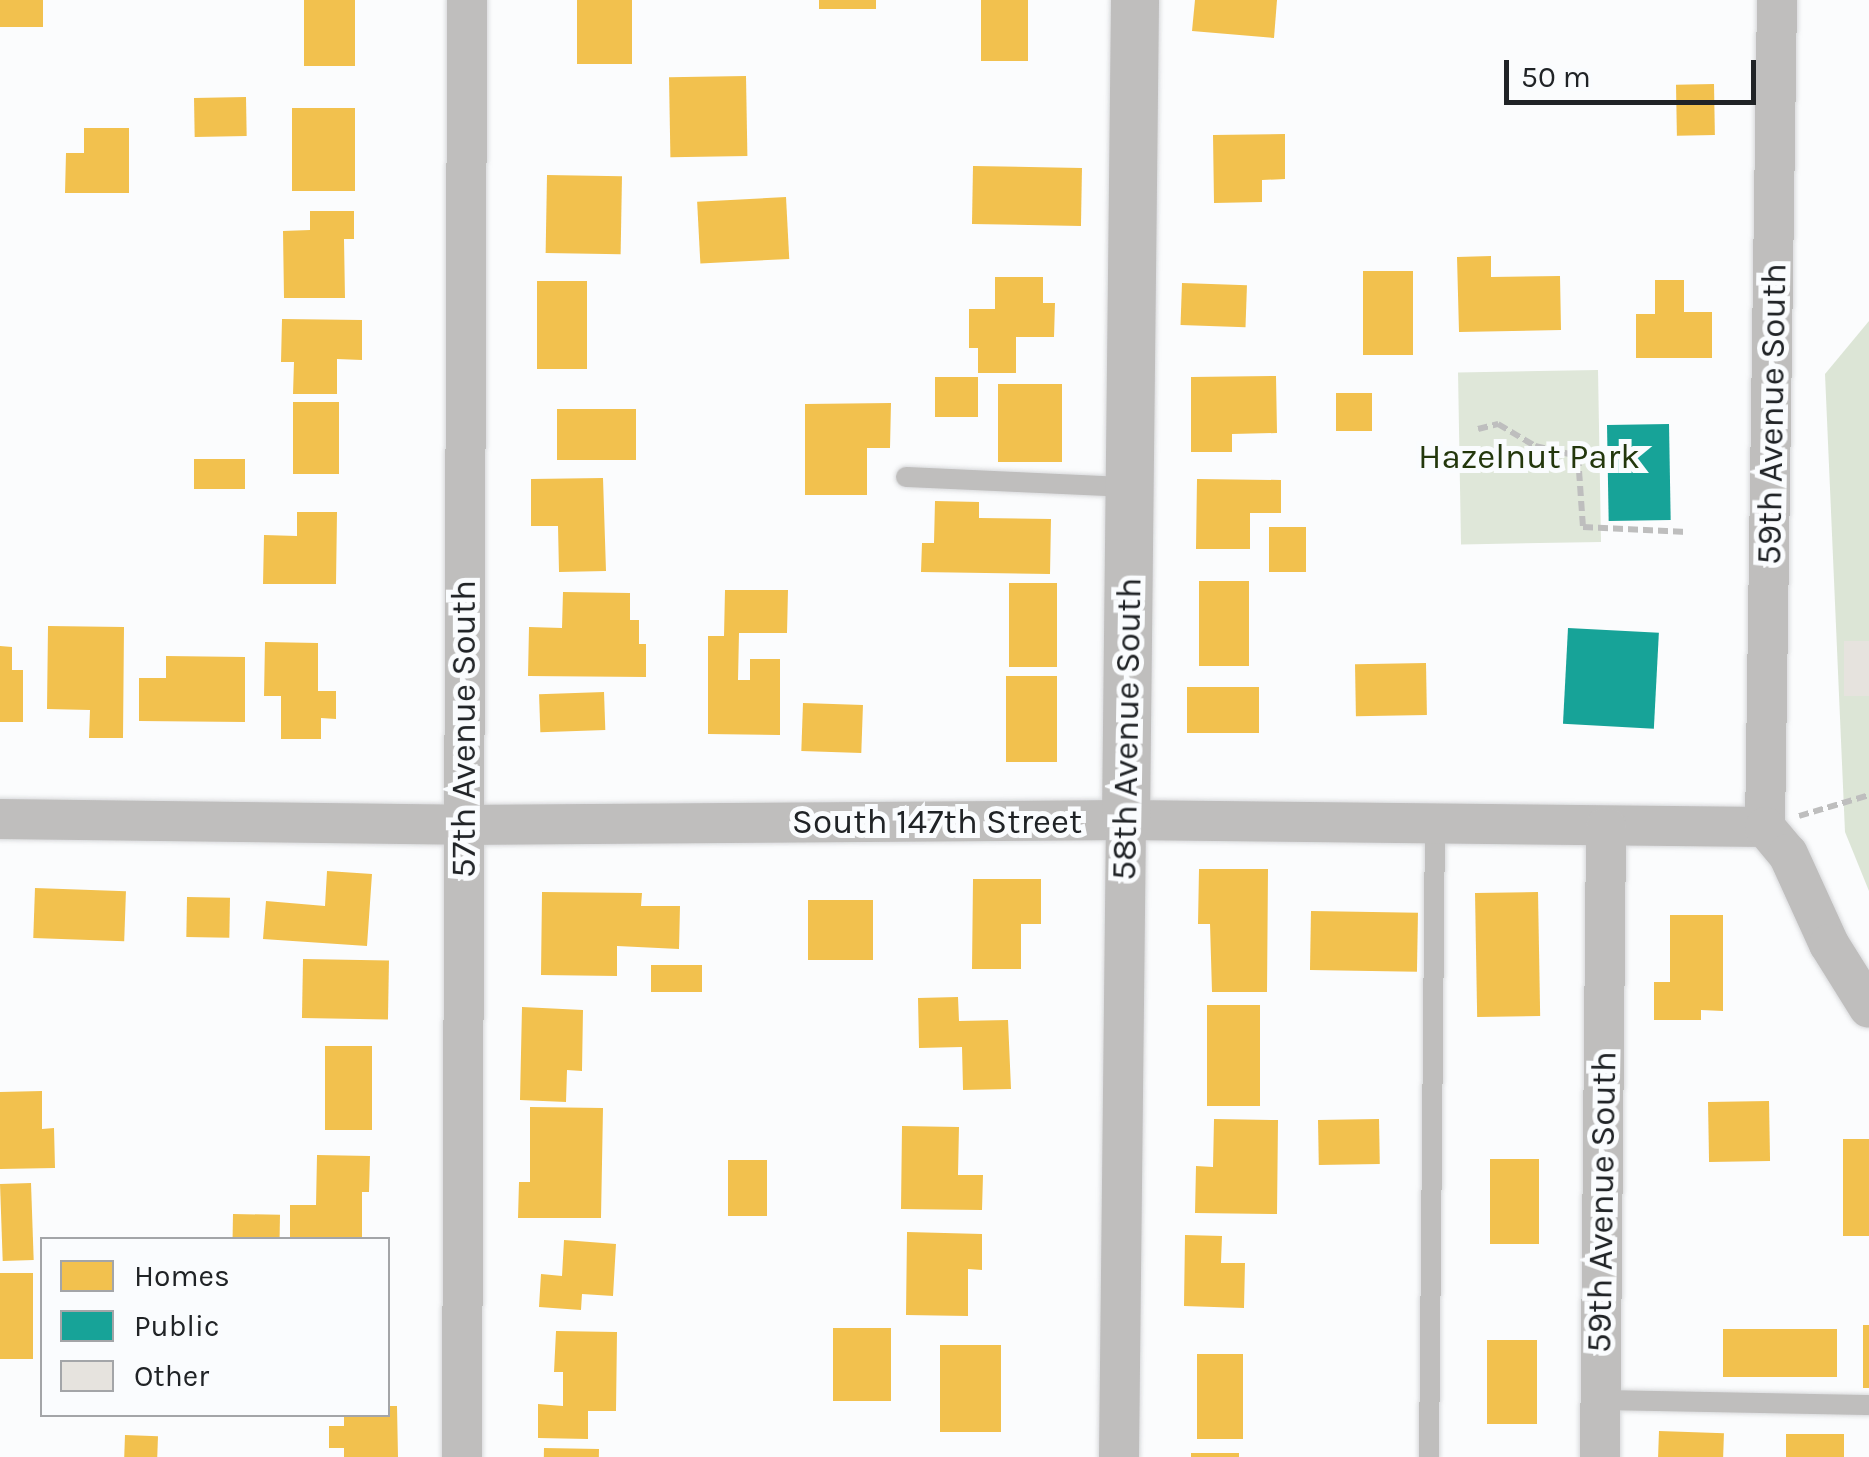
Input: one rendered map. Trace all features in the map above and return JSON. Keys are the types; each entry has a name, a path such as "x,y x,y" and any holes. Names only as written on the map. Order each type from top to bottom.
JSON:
{"street":[{"name":"57th Avenue South","path":"462,1457 467,0"},
{"name":"58th Avenue South","path":"1119,1457 1134,0"},
{"name":"59th Avenue South","path":"1765,828 1778,0"},
{"name":"South 147th Street","path":"0,819 464,825 1126,820 1765,828"},
{"name":"59th Avenue South","path":"1600,1457 1606,827"},
{"path":"1765,828 1788,854 1829,944 1869,1008"}],"lane":[{"path":"906,476 1130,487"},
{"path":"1429,1457 1435,824"},
{"path":"1600,1400 1869,1405"}],"path":[{"path":"1478,428 1498,424 1536,446 1578,456 1583,527 1686,532"},
{"path":"1765,828 1869,795"}],"green space":[{"path":"1869,321 1869,891 1845,832 1825,374"},
{"name":"Hazelnut Park","path":"1598,370 1601,542 1461,544 1458,372"}],"building: Homes":[{"path":"0,0 43,0 43,27 0,27"},
{"path":"304,0 355,0 355,66 304,66"},
{"path":"577,0 632,0 632,64 577,64"},
{"path":"819,0 876,0 876,9 819,9"},
{"path":"981,0 1028,0 1028,61 981,61"},
{"path":"1195,0 1277,0 1274,38 1192,31"},
{"path":"746,76 747,156 670,157 669,77"},
{"path":"1714,84 1715,135 1677,136 1676,85"},
{"path":"246,97 247,136 195,137 194,98"},
{"path":"292,108 355,108 355,191 292,191"},
{"path":"84,128 129,128 129,193 65,193 66,153 84,153"},
{"path":"1285,134 1285,179 1262,180 1262,202 1214,203 1213,135"},
{"path":"973,166 1082,168 1081,226 972,224"},
{"path":"547,175 622,176 621,254 546,253"},
{"path":"786,197 789,259 700,264 697,202"},
{"path":"310,211 354,211 354,239 344,239 345,298 284,298 283,231 310,230"},
{"path":"1491,256 1491,277 1560,276 1561,330 1459,332 1457,257"},
{"path":"1363,271 1413,271 1413,355 1363,355"},
{"path":"995,277 1043,277 1043,303 1055,303 1054,337 1016,337 1016,373 978,373 978,348 969,348 969,309 995,309"},
{"path":"1655,280 1684,280 1684,312 1712,312 1712,358 1636,358 1636,314 1655,314"},
{"path":"537,281 587,281 587,369 537,369"},
{"path":"1182,283 1247,285 1245,327 1181,325"},
{"path":"282,319 362,320 362,360 337,359 337,394 293,394 294,362 281,362"},
{"path":"1276,376 1277,433 1232,434 1232,452 1191,452 1191,377"},
{"path":"935,377 978,377 978,417 935,417"},
{"path":"998,384 1062,384 1062,462 998,462"},
{"path":"1336,393 1372,393 1372,431 1336,431"},
{"path":"293,402 339,402 339,474 293,474"},
{"path":"891,403 890,448 867,448 867,495 805,495 805,404"},
{"path":"557,409 636,409 636,460 557,460"},
{"path":"194,459 245,459 245,489 194,489"},
{"path":"603,478 606,571 559,572 558,526 531,526 531,479"},
{"path":"1197,479 1281,480 1281,513 1250,513 1250,549 1196,549"},
{"path":"935,501 979,502 979,518 1051,519 1050,574 921,572 922,543 934,543"},
{"path":"297,512 337,512 336,584 263,584 264,535 297,536"},
{"path":"1269,527 1306,527 1306,572 1269,572"},
{"path":"1199,581 1249,581 1249,666 1199,666"},
{"path":"1009,583 1057,583 1057,667 1009,667"},
{"path":"725,590 788,590 787,633 739,633 738,680 750,680 750,659 780,659 780,735 708,734 708,636 724,636"},
{"path":"563,592 630,593 630,620 639,620 639,644 646,644 646,677 528,676 529,627 562,628"},
{"path":"48,626 124,627 123,738 89,738 90,710 47,709"},
{"path":"265,642 318,643 318,691 336,691 336,719 321,718 321,739 281,739 281,696 264,696"},
{"path":"0,646 12,647 12,670 23,670 23,722 0,722"},
{"path":"166,656 245,657 245,722 139,721 139,678 166,678"},
{"path":"1426,663 1427,715 1356,716 1355,664"},
{"path":"1006,676 1057,676 1057,762 1006,762"},
{"path":"1187,687 1259,687 1259,733 1187,733"},
{"path":"604,692 605,730 540,732 539,694"},
{"path":"803,703 863,705 861,753 801,751"},
{"path":"1199,869 1268,869 1267,992 1212,992 1210,924 1198,924"},
{"path":"327,871 372,874 367,946 263,939 266,901 325,906"},
{"path":"973,879 1041,879 1041,924 1021,924 1021,969 972,969"},
{"path":"35,888 126,891 124,941 33,938"},
{"path":"542,892 642,893 641,906 680,906 679,949 617,946 617,976 541,975"},
{"path":"1538,892 1540,1016 1477,1017 1475,893"},
{"path":"187,897 230,898 229,938 186,937"},
{"path":"808,900 873,900 873,960 808,960"},
{"path":"1311,911 1418,913 1417,972 1310,970"},
{"path":"1670,915 1723,915 1723,1011 1701,1010 1701,1020 1654,1020 1654,982 1670,982"},
{"path":"303,959 389,961 388,1019 302,1018"},
{"path":"651,965 702,965 702,992 651,992"},
{"path":"958,997 959,1021 1008,1020 1011,1089 963,1090 962,1047 919,1048 918,998"},
{"path":"1207,1005 1260,1005 1260,1106 1207,1106"},
{"path":"522,1007 583,1010 582,1071 567,1070 566,1102 520,1100"},
{"path":"325,1046 372,1046 372,1130 325,1130"},
{"path":"42,1091 42,1129 54,1128 55,1168 0,1169 0,1092"},
{"path":"1769,1101 1770,1161 1709,1162 1708,1102"},
{"path":"530,1107 603,1108 601,1218 518,1218 519,1182 530,1182"},
{"path":"1214,1119 1278,1120 1277,1214 1195,1213 1196,1166 1213,1167"},
{"path":"1379,1119 1380,1164 1319,1165 1318,1120"},
{"path":"902,1126 959,1127 958,1175 983,1175 982,1210 901,1209"},
{"path":"1843,1139 1869,1139 1869,1236 1843,1236"},
{"path":"317,1155 370,1156 369,1192 362,1192 362,1237 290,1237 290,1205 316,1205"},
{"path":"1490,1159 1539,1159 1539,1244 1490,1244"},
{"path":"728,1160 767,1160 767,1216 728,1216"},
{"path":"31,1183 34,1260 3,1261 0,1184"},
{"path":"233,1214 280,1215 280,1237 233,1237"},
{"path":"907,1232 982,1234 982,1270 968,1269 968,1316 906,1315"},
{"path":"1185,1235 1222,1236 1221,1263 1245,1263 1244,1308 1184,1306"},
{"path":"564,1240 616,1244 613,1296 582,1294 581,1310 539,1307 541,1274 562,1276"},
{"path":"0,1273 33,1273 33,1359 0,1359"},
{"path":"1863,1325 1869,1325 1869,1388 1863,1388"},
{"path":"833,1328 891,1328 891,1401 833,1401"},
{"path":"1723,1329 1837,1329 1837,1377 1723,1377"},
{"path":"556,1331 617,1332 616,1411 588,1411 588,1439 538,1438 538,1404 563,1406 563,1372 554,1372"},
{"path":"1487,1340 1537,1340 1537,1424 1487,1424"},
{"path":"940,1345 1001,1345 1001,1432 940,1432"},
{"path":"1197,1354 1243,1354 1243,1439 1197,1439"},
{"path":"390,1406 397,1406 398,1457 344,1457 344,1448 329,1448 329,1426 344,1426 344,1417 390,1417"},
{"path":"1659,1431 1724,1433 1723,1457 1658,1457"},
{"path":"1786,1434 1844,1434 1844,1457 1786,1457"},
{"path":"125,1435 158,1436 157,1457 124,1457"},
{"path":"544,1448 599,1449 599,1457 544,1457"},
{"path":"1191,1453 1239,1453 1239,1457 1191,1457"}],"building: Public":[{"path":"1669,424 1671,520 1609,521 1607,425"},
{"path":"1568,628 1659,633 1654,729 1563,724"}],"building: Other":[{"path":"1844,641 1869,641 1869,696 1844,696"}]}
